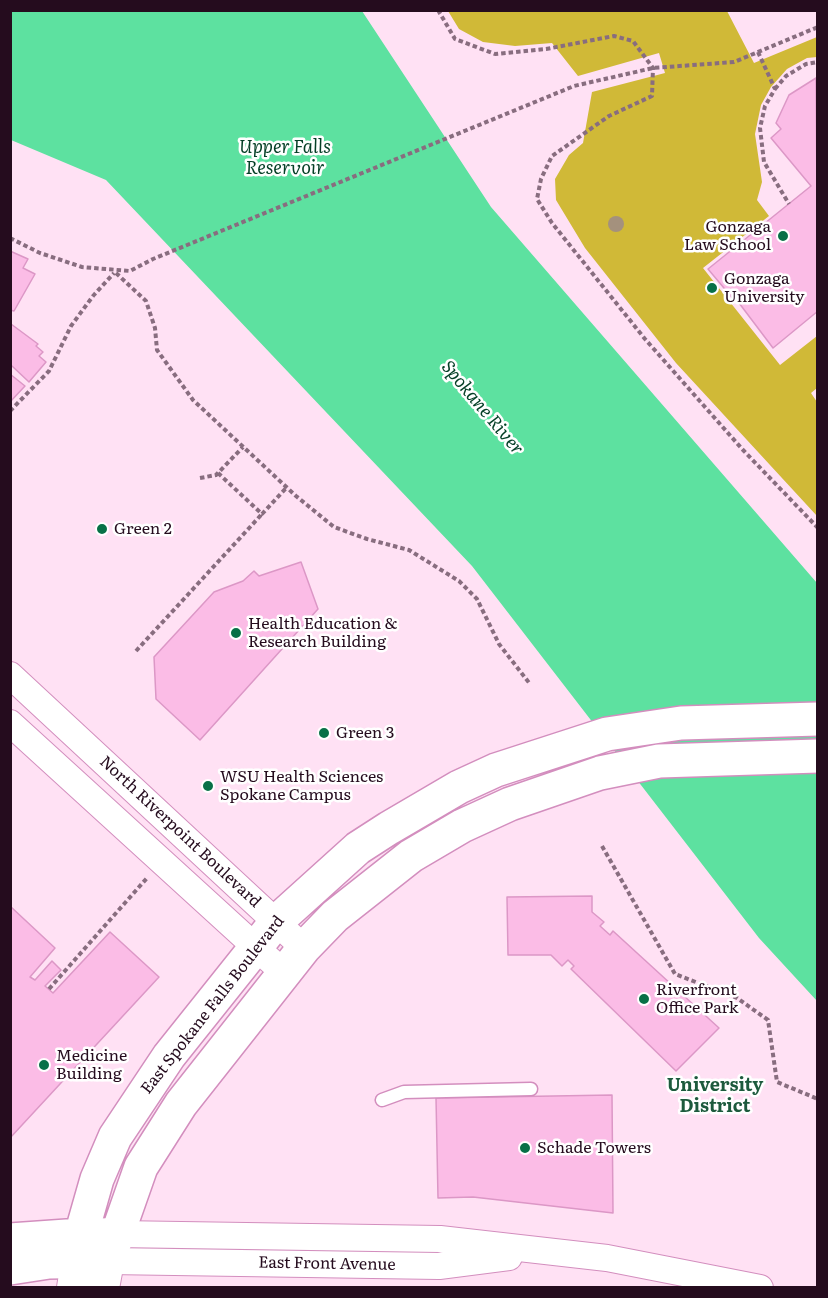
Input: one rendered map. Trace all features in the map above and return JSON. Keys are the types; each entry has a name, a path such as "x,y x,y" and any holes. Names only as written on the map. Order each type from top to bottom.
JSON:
{"main road":[{"name":"East Spokane Falls Boulevard","path":"76,1261 97,1179 115,1137 133,1107 169,1056 276,922 325,876 373,838 459,787 517,761 607,734 644,727 717,720 818,719"},
{"path":"10,1268 49,1262 110,1261 141,1167 181,1104 304,948 335,916 411,856 462,826 540,792 600,773 659,761 818,756"},
{"path":"10,1240 76,1261"}],"street":[{"name":"North Riverpoint Boulevard","path":"10,675 304,948"},
{"name":"North Riverpoint Boulevard","path":"10,723 283,972"},
{"name":"North Riverpoint Boulevard","path":"67,776 82,741"},
{"name":"East Front Avenue","path":"110,1261 440,1266 545,1253 641,1264 760,1287"}],"lane":[{"path":"382,1100 404,1092 531,1089"}],"path":[{"path":"438,10 455,39 495,54 546,49 614,36 633,41 653,68 652,96 609,116 552,156 541,179 537,199 552,223 645,339 743,450 818,528"},
{"path":"10,238 59,260 82,267 115,272 130,271 153,259 574,86 653,68 735,62 818,27"},
{"path":"758,52 775,89"},
{"path":"789,204 764,162 760,141 765,106 786,76 806,64 818,62"},
{"path":"10,411 49,371 71,326 93,296 115,272"},
{"path":"115,272 146,301 155,328 157,350 193,400 334,527 409,550 459,581 477,599 499,644 530,684"},
{"path":"200,478 218,472 243,447"},
{"path":"218,472 262,514"},
{"path":"136,651 287,487"},
{"path":"602,846 675,974 737,998 768,1020 777,1082 818,1099"},
{"path":"49,989 147,877"}],"shaded area":[{"path":"448,11 727,11 754,63 817,37 817,57 807,58 787,69 771,87 761,105 755,134 762,182 757,200 769,216 703,268 780,365 817,336 817,388 811,393 817,402 817,516 676,363 585,248 556,200 555,179 569,155 583,143 592,92 665,73 659,53 578,76 552,43 515,46 483,42 459,29"}],"water":[{"name":"Upper Falls Reservoir","path":"10,11 362,11 491,207 817,583 817,1001 759,938 472,566 106,180 11,140"}],"building":[{"name":"Gonzaga Law School","path":"816,78 818,311 773,348 736,299 734,300 708,269 811,186 771,138 781,129 776,123 789,95"},
{"path":"10,251 28,259 23,268 35,274 14,311 10,310"},
{"path":"11,324 38,344 36,346 43,352 39,356 46,362 29,382 12,366 10,367"},
{"path":"10,374 25,386 10,402"},
{"name":"Health Education & Research Building","path":"301,562 318,609 200,740 156,699 154,657 214,592 243,581 254,571 259,576"},
{"name":"Riverfront Office Park","path":"592,896 592,912 604,922 600,926 610,935 613,931 719,1028 676,1071 571,969 574,966 568,960 562,966 551,955 508,955 507,897"},
{"name":"Medicine Building","path":"10,906 55,948 30,977 35,980 52,961 61,970 45,986 53,993 110,932 159,977 10,1138"},
{"name":"Schade Towers","path":"612,1095 613,1213 473,1197 438,1198 436,1098"}],"place":[{"name":"Gonzaga Law School","path":"783,236"},
{"name":"Gonzaga University","path":"712,288"},
{"name":"Green 2","path":"102,529"},
{"name":"Health Education & Research Building","path":"236,633"},
{"name":"Green 3","path":"324,733"},
{"name":"WSU Health Sciences Spokane Campus","path":"208,786"},
{"name":"Riverfront Office Park","path":"644,999"},
{"name":"Medicine Building","path":"44,1065"},
{"name":"Schade Towers","path":"525,1148"}],"district":[{"name":"University District","path":"715,1096"}],"water label":[{"name":"Spokane River","path":"482,408"}]}
